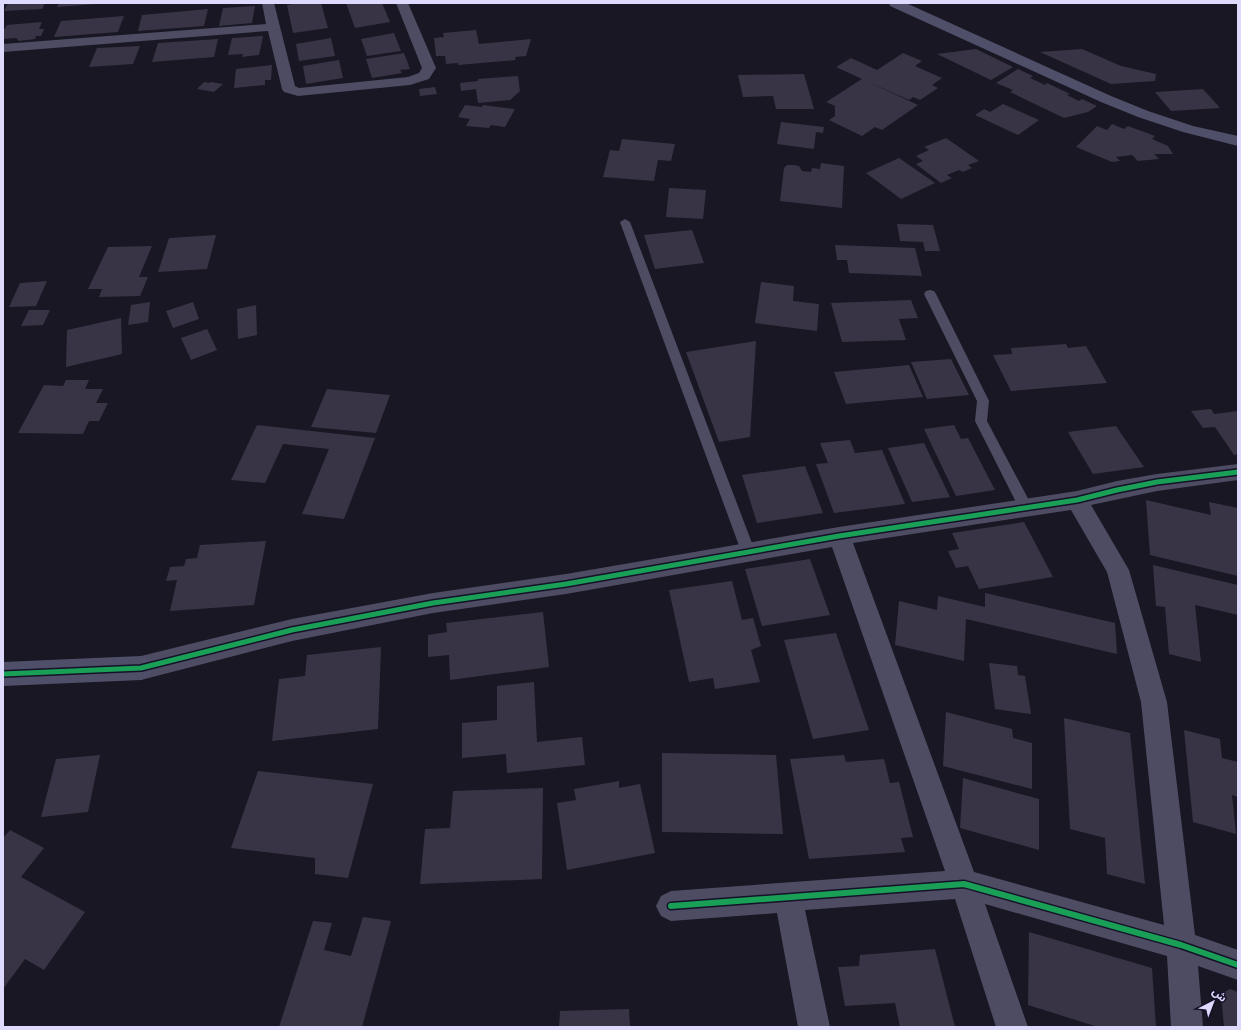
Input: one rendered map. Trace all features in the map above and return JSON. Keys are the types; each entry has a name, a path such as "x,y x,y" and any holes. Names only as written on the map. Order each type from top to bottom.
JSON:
{"street":[{"path":"268,3 286,82 290,89 298,92 410,81 424,76 429,68 402,3"},
{"path":"895,3 1106,99 1143,114 1188,129 1238,141"},
{"path":"3,48 273,27"},
{"path":"3,674 141,668 292,630 433,603 566,584 839,536 1077,500 1114,489 1164,480 1238,472"},
{"path":"1077,500 1118,570 1154,702 1181,946 1187,1027"},
{"path":"839,536 964,884 1012,1027"},
{"path":"671,906 964,884 1181,946 1238,965"},
{"path":"788,897 814,1027"}],"lane":[{"path":"625,222 748,551"},
{"path":"930,294 983,401 981,421 1026,508"}],"building":[{"path":"8,3 45,3 42,9 4,11"},
{"path":"59,3 97,3 97,4 57,7"},
{"path":"298,3 321,3 328,28 293,33 287,5"},
{"path":"346,3 382,3 390,22 355,28"},
{"path":"255,6 252,23 219,26 223,8"},
{"path":"208,9 204,26 138,31 142,15"},
{"path":"124,16 118,32 54,37 61,21"},
{"path":"42,22 39,29 44,29 41,36 36,36 35,39 19,41 16,38 3,39 3,31 7,25"},
{"path":"476,30 479,44 531,39 526,56 515,57 516,60 458,65 458,63 446,64 445,56 436,56 434,38 444,37 443,33"},
{"path":"394,33 401,51 367,56 361,39"},
{"path":"263,36 259,55 242,57 243,54 228,55 232,38"},
{"path":"331,38 335,56 299,61 296,44"},
{"path":"218,39 214,57 152,62 158,43"},
{"path":"140,46 133,64 89,67 97,48"},
{"path":"976,49 1013,67 991,80 937,54"},
{"path":"1082,49 1121,66 1156,74 1155,81 1111,84 1040,52"},
{"path":"404,53 410,69 400,70 402,73 372,78 366,59"},
{"path":"903,53 922,61 915,66 942,78 932,85 938,88 920,100 913,97 909,100 864,80 918,105 882,130 875,127 862,136 829,120 835,116 835,106 826,102 862,79 836,67 851,58 877,70"},
{"path":"339,60 343,78 306,84 303,66"},
{"path":"272,65 271,80 265,80 265,85 234,88 236,69"},
{"path":"1018,69 1033,76 1030,78 1045,85 1047,83 1070,94 1067,95 1079,101 1082,99 1097,106 1088,112 1064,118 1010,92 1013,90 996,83"},
{"path":"804,74 814,109 776,109 773,96 743,97 738,75"},
{"path":"518,76 520,91 510,100 478,103 476,89 461,91 460,83 478,81 478,79"},
{"path":"204,82 223,84 214,92 197,89"},
{"path":"435,87 437,94 420,96 419,89"},
{"path":"1203,89 1220,108 1171,111 1155,92"},
{"path":"1003,104 1039,120 1018,135 975,115 984,109 990,112"},
{"path":"465,105 482,107 483,105 515,109 505,127 491,125 489,128 466,126 470,119 458,117"},
{"path":"781,122 824,127 823,133 816,132 814,149 777,144"},
{"path":"1112,124 1124,129 1128,126 1155,136 1152,139 1168,146 1173,154 1154,154 1159,159 1138,161 1132,155 1116,157 1120,161 1112,162 1076,147 1097,126 1107,130"},
{"path":"946,138 979,161 968,165 972,168 963,172 959,170 947,175 952,178 941,183 916,164 923,161 916,156 929,150 924,147"},
{"path":"622,139 675,144 671,161 658,160 654,181 603,177 610,150 619,151"},
{"path":"899,158 935,183 901,199 866,173"},
{"path":"821,163 844,166 842,208 780,201 784,168 787,165 799,166 802,171 811,172 812,168 820,169"},
{"path":"669,188 706,190 703,219 666,217"},
{"path":"897,224 933,225 940,251 925,251 923,242 900,241"},
{"path":"692,230 704,263 655,269 644,235"},
{"path":"216,235 207,269 158,272 169,238"},
{"path":"835,245 915,248 922,276 849,273 847,260 837,260"},
{"path":"152,246 139,277 148,277 140,296 99,297 102,289 88,289 108,247"},
{"path":"47,281 36,306 9,307 20,283"},
{"path":"761,282 794,286 793,301 819,304 817,331 755,323"},
{"path":"911,300 918,318 899,319 906,340 842,342 831,303"},
{"path":"150,302 148,322 128,325 131,305"},
{"path":"193,302 199,319 173,328 166,311"},
{"path":"256,305 257,335 238,339 237,309"},
{"path":"29,310 50,310 43,325 21,326"},
{"path":"121,318 122,354 66,367 67,330"},
{"path":"207,329 217,350 191,360 181,338"},
{"path":"756,341 750,437 719,442 686,352"},
{"path":"1066,344 1068,348 1086,346 1107,383 1011,391 993,355 1012,354 1011,348"},
{"path":"951,359 969,395 927,399 911,362"},
{"path":"909,365 923,397 846,404 834,372"},
{"path":"66,380 89,380 85,389 103,389 96,403 108,403 99,421 89,421 83,434 18,433 44,385 63,386"},
{"path":"327,389 390,395 376,433 311,427"},
{"path":"1211,409 1214,414 1238,411 1238,454 1234,455 1215,427 1203,428 1191,411"},
{"path":"257,425 375,438 344,519 302,514 329,449 283,444 265,483 231,480"},
{"path":"954,425 961,439 968,438 995,490 956,496 924,429"},
{"path":"1116,426 1144,467 1093,474 1068,432"},
{"path":"850,440 855,453 882,450 905,504 834,513 816,464 828,463 820,443"},
{"path":"924,443 950,497 912,502 888,448"},
{"path":"805,466 823,513 757,523 742,475"},
{"path":"1146,500 1211,515 1209,502 1238,508 1238,576 1150,555"},
{"path":"1024,522 1053,577 979,589 968,566 956,568 948,551 959,549 952,533"},
{"path":"266,541 254,605 170,611 177,580 166,581 170,567 184,566 186,559 197,558 200,545"},
{"path":"810,559 830,615 762,626 745,569"},
{"path":"1153,565 1238,585 1238,615 1195,605 1201,662 1169,654 1165,607 1156,606"},
{"path":"732,581 742,620 753,618 761,646 751,650 760,682 715,689 713,678 689,682 669,590"},
{"path":"985,593 1115,623 1117,654 966,619 964,661 895,645 899,601 937,610 938,596 985,607"},
{"path":"543,612 549,667 450,680 449,655 428,657 428,635 447,632 446,623"},
{"path":"836,633 869,730 813,739 784,640"},
{"path":"381,647 378,729 272,741 279,679 305,676 307,655"},
{"path":"989,663 1017,666 1018,675 1025,676 1031,714 995,709"},
{"path":"534,682 537,742 582,737 585,765 507,773 506,754 462,758 462,723 497,720 497,686"},
{"path":"946,712 1012,729 1013,738 1032,743 1032,789 943,766"},
{"path":"1064,718 1130,733 1145,884 1107,874 1105,838 1070,829"},
{"path":"1184,730 1220,739 1222,758 1238,762 1238,797 1232,795 1236,834 1193,822"},
{"path":"662,753 776,755 783,834 662,832"},
{"path":"100,755 88,812 41,817 56,759"},
{"path":"844,755 846,762 884,759 890,783 899,782 913,837 901,838 905,852 809,859 790,759"},
{"path":"258,771 373,784 348,878 315,874 315,858 231,848"},
{"path":"963,778 1039,799 1039,850 960,828"},
{"path":"619,781 619,788 640,784 655,853 567,870 557,803 576,800 574,789"},
{"path":"543,788 542,879 420,884 425,829 450,828 453,791"},
{"path":"10,830 44,848 21,877 85,912 44,970 25,959 3,989 3,838"},
{"path":"363,917 391,921 362,1027 279,1027 313,921 332,923 324,950 351,956"},
{"path":"1029,932 1152,968 1156,1027 1098,1027 1028,1005"},
{"path":"935,949 955,1027 900,1027 895,1003 845,1006 838,967 859,966 860,955"},
{"path":"1230,989 1238,992 1238,1027 1224,1027 1221,994"},
{"path":"629,1009 630,1027 559,1027 560,1011"}],"cycle path":[{"path":"3,674 141,668 292,630 433,603 566,584 839,536 1077,500 1097,494 1157,482 1238,472"},
{"path":"671,906 964,884 1181,945 1238,965"}]}
